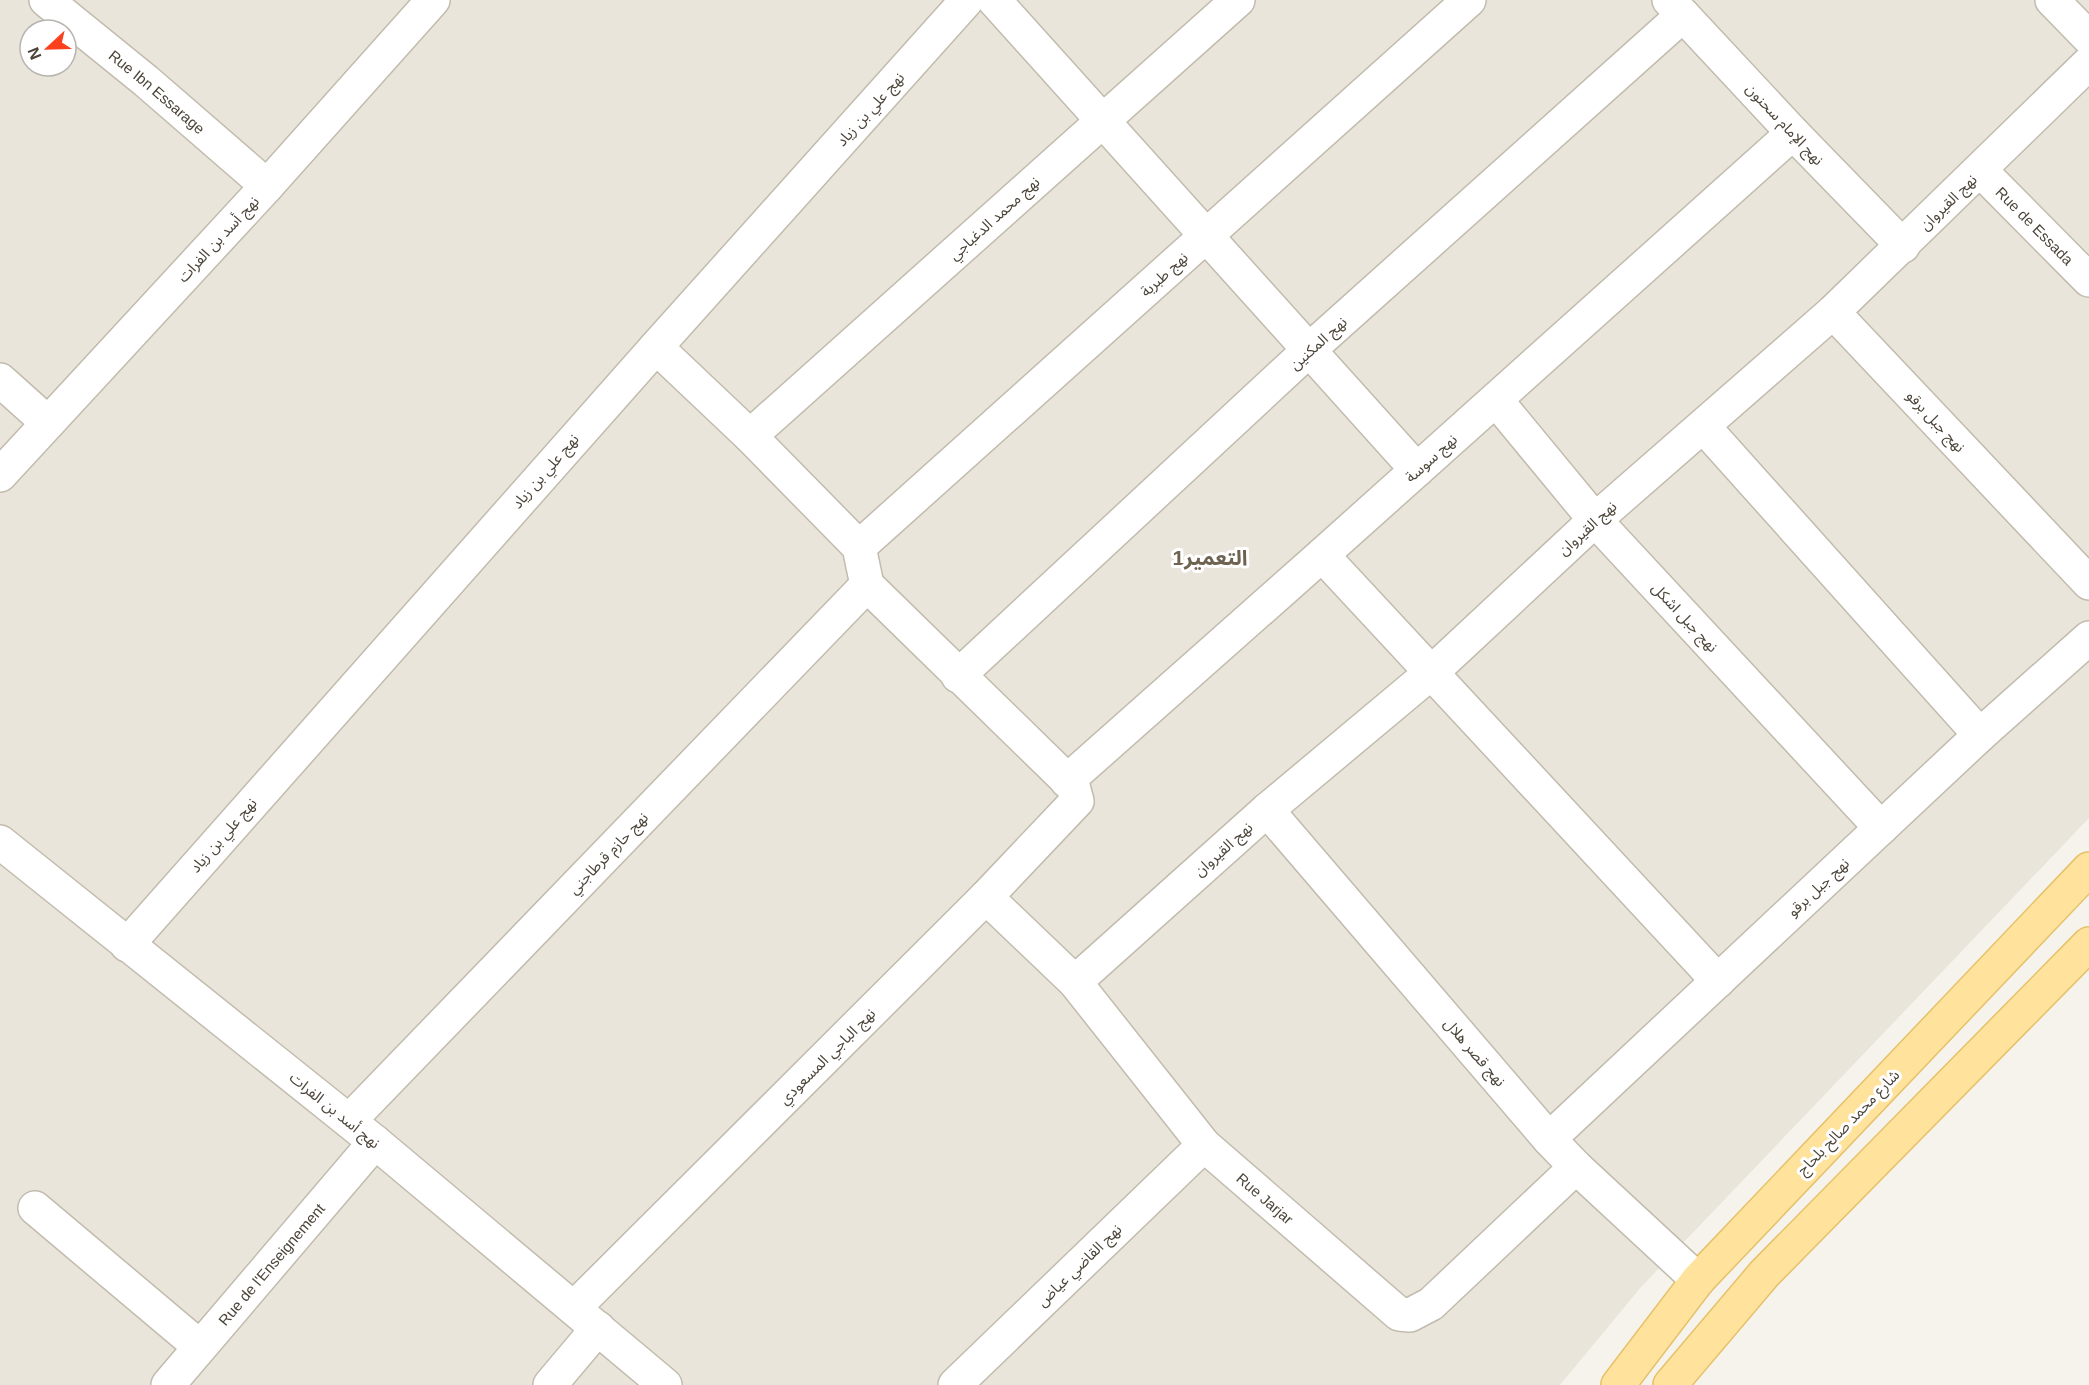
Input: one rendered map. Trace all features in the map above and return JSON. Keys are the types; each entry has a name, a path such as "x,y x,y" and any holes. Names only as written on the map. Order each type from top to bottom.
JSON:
{"main road":[{"name":"شارع محمد صالح بلحاج","path":"1618,1385 1698,1280 2089,868"},
{"path":"1670,1385 1764,1274 2089,944"}],"street":[{"name":"Rue Ibn Essarage","path":"46,0 146,81 267,186"},
{"name":"نهج أسد بن الفرات","path":"0,475 267,186 433,0"},
{"name":"نهج علي بن زياد","path":"127,945 656,347 967,0"},
{"path":"994,0 1417,470"},
{"name":"نهج محمد الدغباجي","path":"750,436 1238,0"},
{"name":"نهج طبربة","path":"859,547 1469,0"},
{"path":"2052,0 2089,38"},
{"name":"نهج الإمام سحنون","path":"1676,7 1793,133 1903,246"},
{"name":"نهج المكنين","path":"958,676 1676,7"},
{"name":"نهج القيروان","path":"1075,982 1267,810 1431,672 1595,520 1833,312 2089,63"},
{"name":"نهج سوسة","path":"1072,791 1323,555 1793,133"},
{"name":"Rue de Essada","path":"1980,170 2089,280"},
{"name":"نهج جبل برقو","path":"1833,312 2089,583"},
{"path":"656,347 750,436 859,547 867,585 1072,791"},
{"path":"0,380 48,423"},
{"name":"نهج جبل اشكل","path":"1496,400 1595,520 1881,828"},
{"path":"1703,426 1980,735"},
{"path":"1323,555 1718,981"},
{"name":"نهج حازم قرطاجني","path":"349,1121 867,585"},
{"name":"نهج جبل برقو","path":"1549,1139 1980,735 2089,638"},
{"name":"نهج الباجي المسعودي","path":"574,1308 987,897 1072,791"},
{"name":"نهج قصر هلال","path":"1267,810 1549,1139 1698,1280"},
{"name":"نهج أسد بن الفرات","path":"0,842 375,1142 665,1385"},
{"name":"Rue Jarjar","path":"987,897 1075,982 1204,1144 1399,1314 1410,1315 1431,1304 1576,1167"},
{"name":"Rue de l'Enseignement","path":"168,1385 375,1142"},
{"name":"نهج القاضي عياض","path":"955,1385 1204,1144"},
{"path":"34,1208 200,1347"},
{"path":"550,1385 598,1328"}],"shaded area":[{"path":"0,0 2089,0 2089,818 1641,1287 1560,1385 0,1385"}],"district":[{"name":"التعمير1","path":"1210,557"}]}
